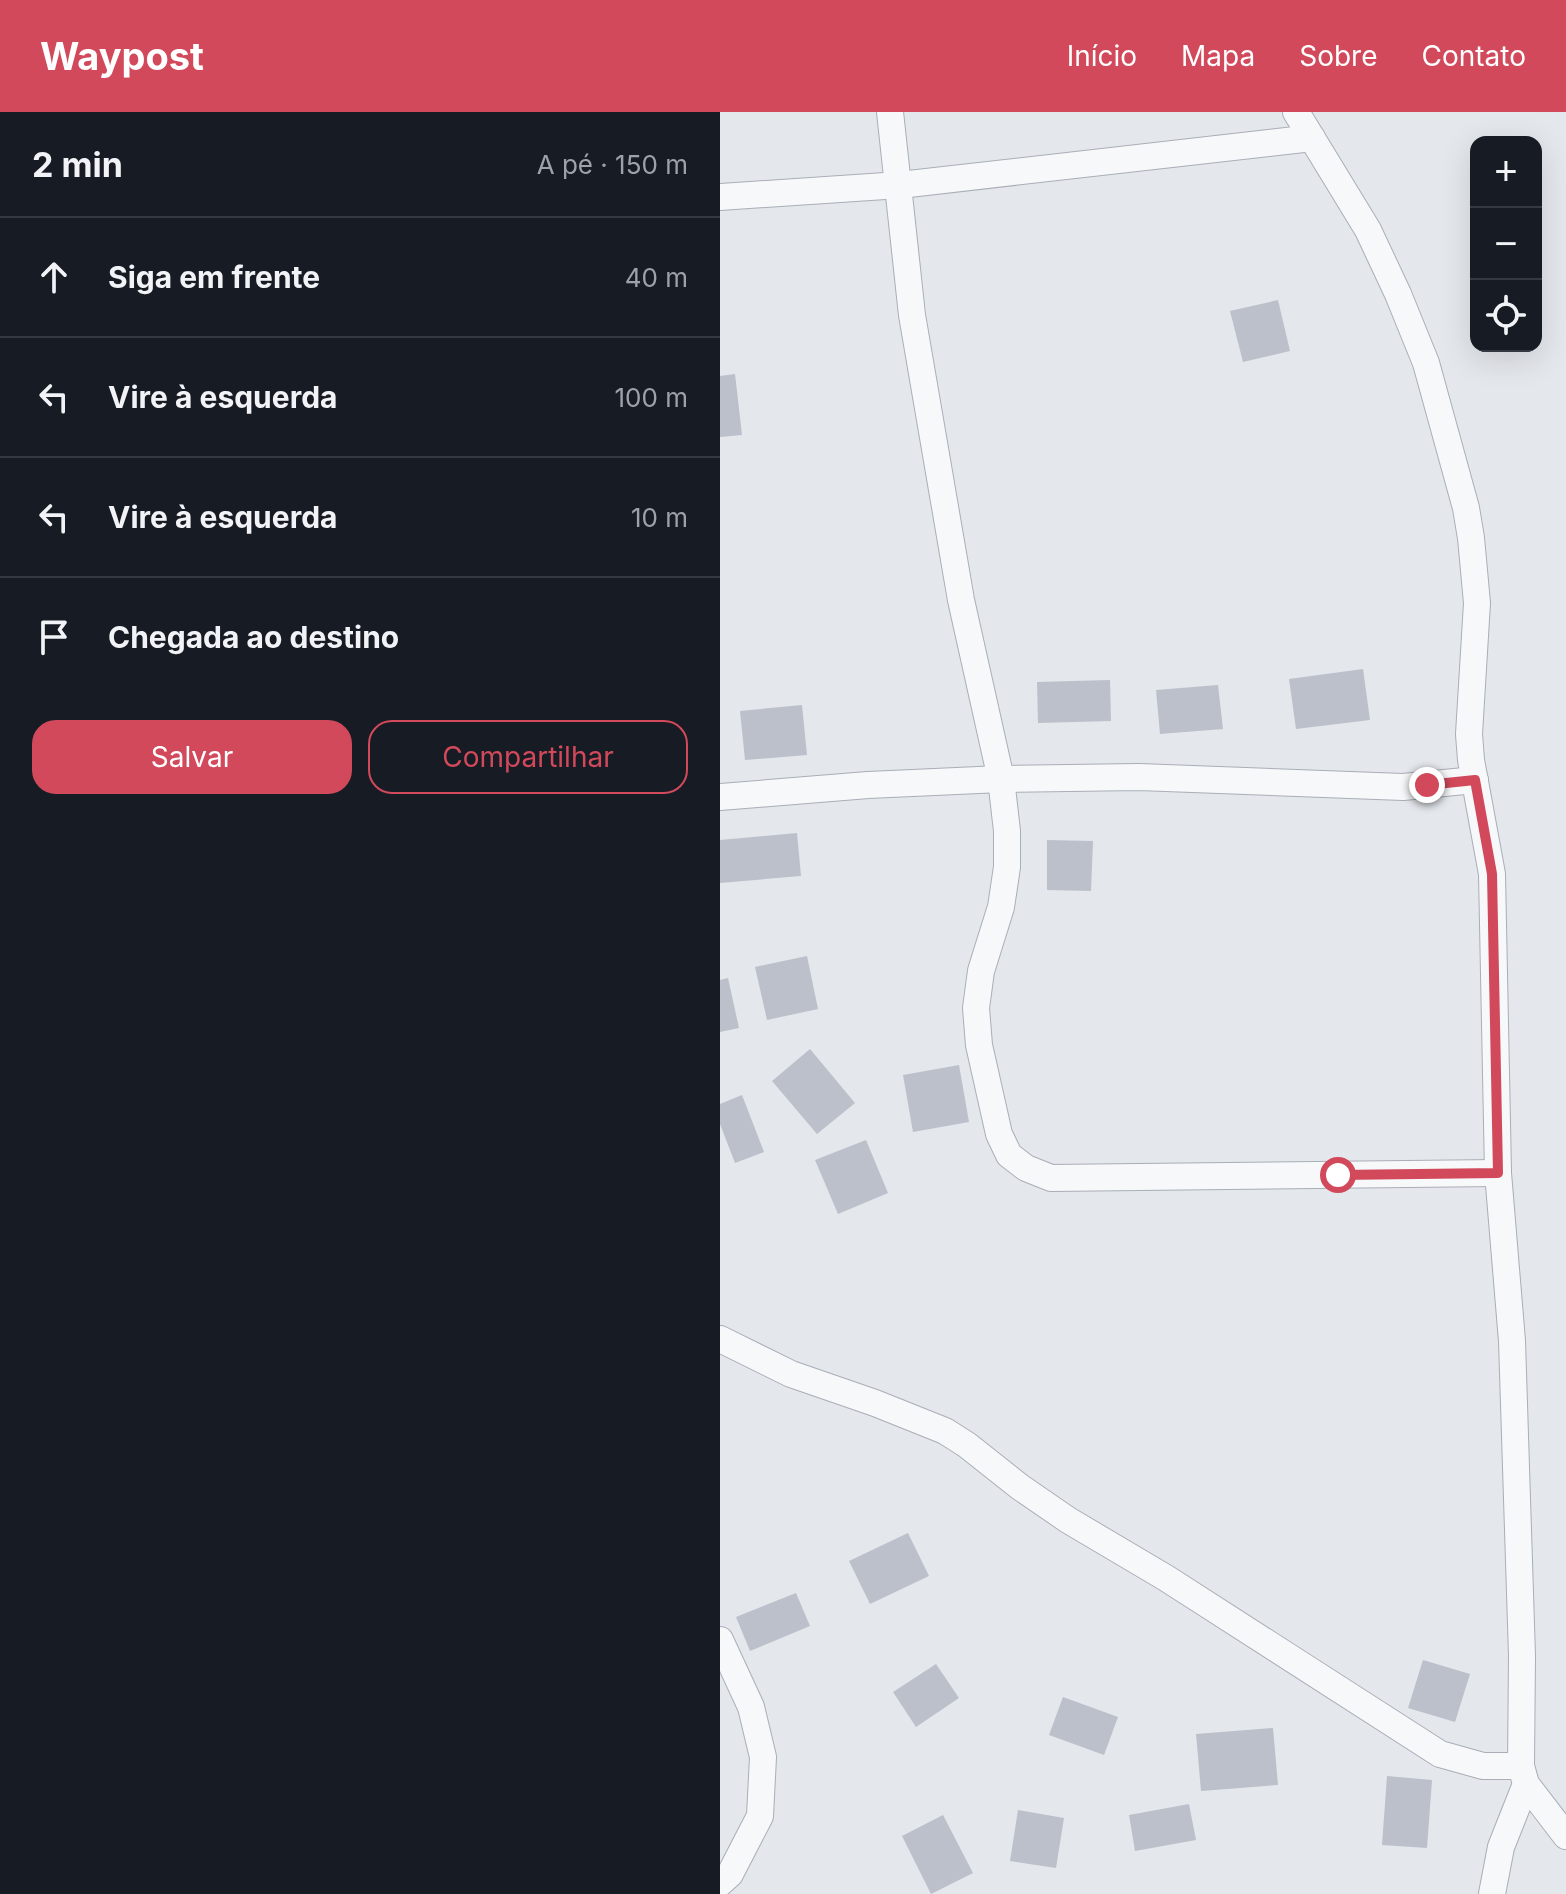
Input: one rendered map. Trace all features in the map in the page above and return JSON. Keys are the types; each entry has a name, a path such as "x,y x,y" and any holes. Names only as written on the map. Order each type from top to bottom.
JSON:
{"street":[{"path":"890,112 912,315 961,600 1001,779 1007,831 1007,867 1001,907 981,971 976,1008 979,1045 999,1134 1009,1155 1026,1168 1051,1178 1498,1173"},
{"path":"1296,112 1368,230 1426,363 1466,508 1477,603 1469,707 1471,760 1492,874 1498,1173 1512,1355 1522,1656 1523,1775 1501,1847 1492,1894"},
{"path":"720,197 900,185 1312,138"},
{"path":"720,797 882,784 1001,779 1139,777 1403,787 1475,780"},
{"path":"720,1339 791,1374 945,1431 1068,1520 1166,1578 1440,1754 1523,1775 1566,1836"},
{"path":"720,1640 751,1707 763,1757 760,1816 730,1874 720,1883"}],"building":[{"path":"1278,300 1290,351 1243,362 1230,311"},
{"path":"735,374 742,435 720,437 720,376"},
{"path":"1363,669 1370,720 1296,729 1289,679"},
{"path":"1110,680 1111,721 1038,723 1037,682"},
{"path":"1218,685 1223,729 1160,734 1156,690"},
{"path":"802,705 807,755 745,760 740,711"},
{"path":"797,833 801,876 720,883 720,840"},
{"path":"1047,840 1093,841 1091,891 1047,890"},
{"path":"807,956 818,1009 767,1020 755,967"},
{"path":"728,978 739,1028 720,1032 720,980"},
{"path":"810,1049 855,1103 817,1134 772,1081"},
{"path":"959,1065 969,1122 913,1132 903,1075"},
{"path":"742,1095 764,1152 735,1163 720,1124 720,1104"},
{"path":"866,1140 888,1193 838,1214 815,1160"},
{"path":"908,1533 929,1576 870,1604 849,1561"},
{"path":"796,1593 810,1626 750,1651 736,1617"},
{"path":"1423,1660 1470,1674 1455,1722 1408,1708"},
{"path":"936,1664 959,1698 916,1727 893,1692"},
{"path":"1063,1697 1118,1717 1104,1755 1049,1735"},
{"path":"1273,1728 1278,1785 1201,1791 1196,1734"},
{"path":"1387,1776 1432,1780 1427,1848 1382,1845"},
{"path":"1189,1804 1196,1840 1135,1851 1129,1815"},
{"path":"1018,1810 1064,1818 1056,1868 1010,1861"},
{"path":"943,1815 973,1873 931,1894 902,1836"}],"route":[{"path":"1338,1175 1498,1173 1492,874 1484,824 1475,780 1427,785"}]}
